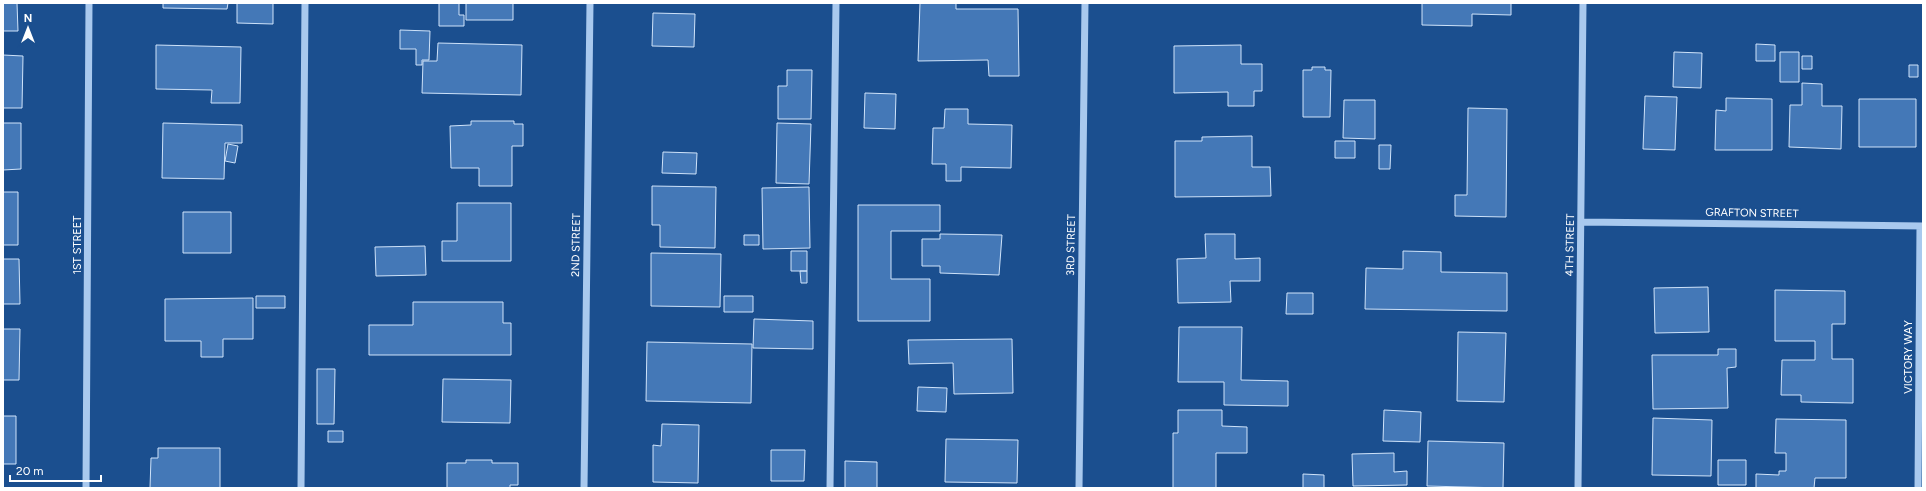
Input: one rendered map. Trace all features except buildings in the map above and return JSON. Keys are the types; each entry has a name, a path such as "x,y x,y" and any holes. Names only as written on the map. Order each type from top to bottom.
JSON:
{"street":[{"name":"1ST STREET","path":"86,488 89,3"},
{"path":"301,488 305,3"},
{"name":"2ND STREET","path":"584,488 590,3"},
{"path":"830,488 836,3"},
{"name":"3RD STREET","path":"1080,488 1085,3"},
{"name":"4TH STREET","path":"1578,488 1582,222 1583,3"},
{"name":"GRAFTON STREET","path":"1582,222 1922,226"},
{"name":"VICTORY WAY","path":"1918,488 1922,226"}]}
